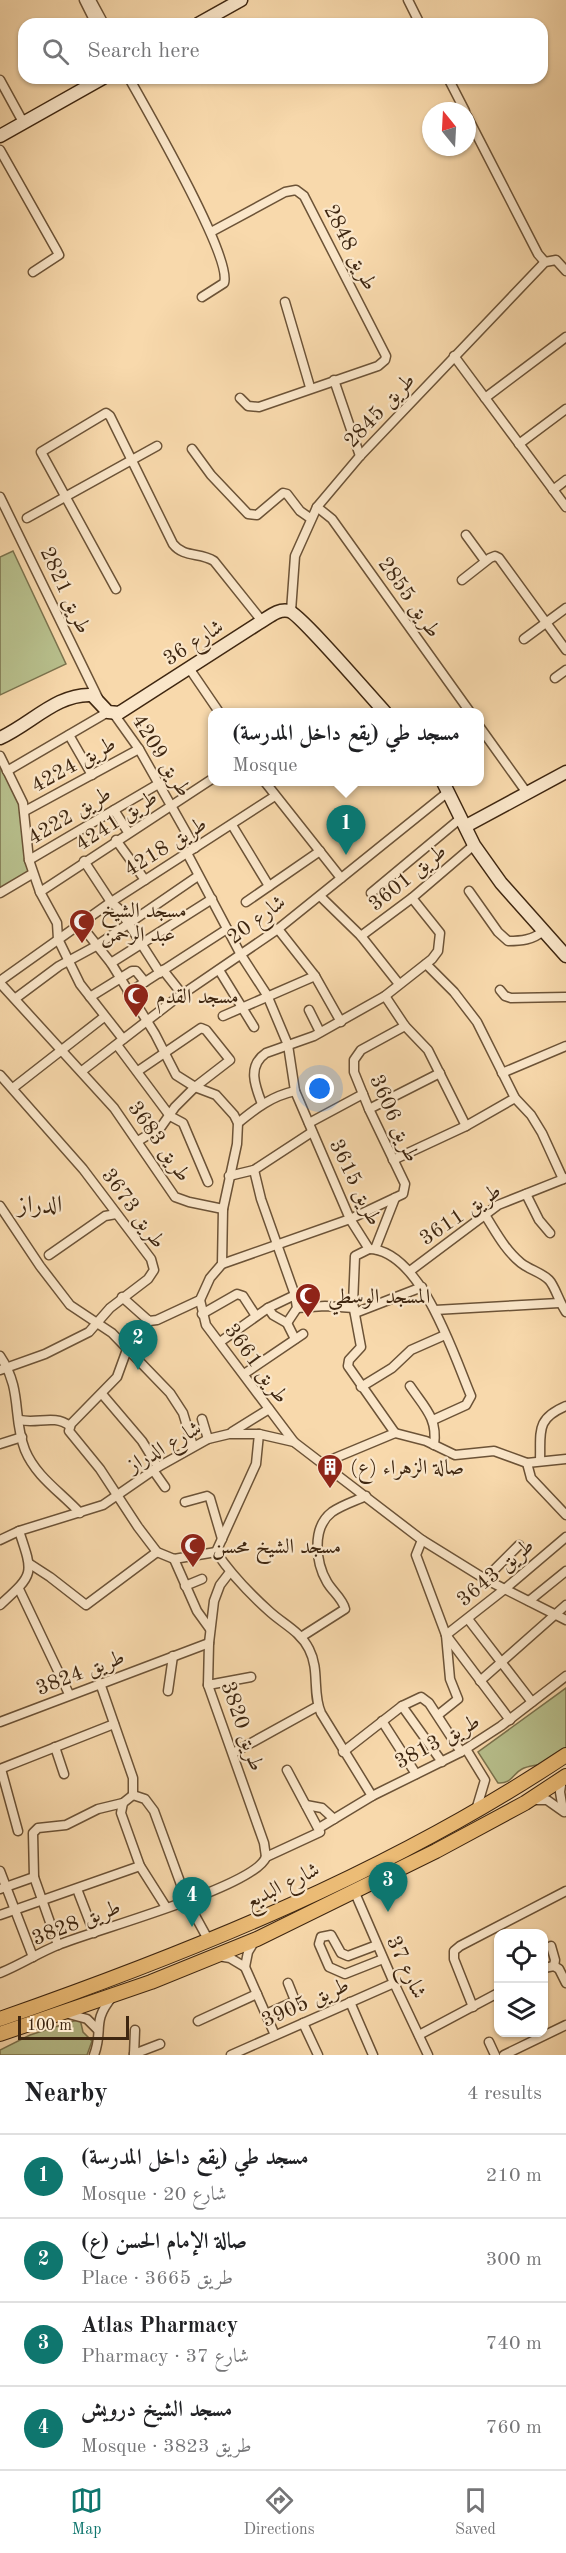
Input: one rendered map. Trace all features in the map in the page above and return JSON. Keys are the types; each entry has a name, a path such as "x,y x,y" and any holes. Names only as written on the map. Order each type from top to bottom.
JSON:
{"main road":[{"name":"شارع البديع","path":"0,2019 111,1980 245,1926 417,1843 566,1755"},
{"name":"شارع البديع","path":"0,2034 218,1956 256,1939 355,1893 525,1803 564,1777"}],"street":[{"path":"84,0 96,18"},
{"path":"91,0 97,18"},
{"path":"408,0 417,18"},
{"path":"208,18 238,1"},
{"path":"0,80 23,122"},
{"path":"0,135 93,84"},
{"path":"132,84 210,232 225,277 224,283 202,297"},
{"path":"451,84 460,102"},
{"path":"476,133 538,254 545,262 553,259 564,268"},
{"path":"0,150 59,255 33,272"},
{"name":"طريق 2848","path":"210,232 285,192 296,190 304,196 386,356 378,366 310,387 255,408 244,404 240,398"},
{"name":"طريق 2845","path":"291,611 294,556 317,507 360,456 545,262"},
{"path":"285,302 310,387"},
{"path":"485,398 566,337"},
{"path":"454,356 566,507"},
{"path":"334,380 360,456"},
{"path":"519,444 566,409"},
{"path":"116,589 64,498 41,452 106,413 110,416 176,548 184,553 206,557 214,561 262,621"},
{"path":"27,518 157,446"},
{"path":"192,449 211,475 248,514 257,514 283,493 287,494 300,511 310,518"},
{"path":"553,490 566,480"},
{"name":"طريق 2821","path":"0,497 98,699"},
{"name":"طريق 2855","path":"317,507 332,519 467,708"},
{"path":"466,535 485,561"},
{"path":"462,580 485,561 495,556 499,558 566,650"},
{"path":"524,639 566,608"},
{"path":"291,611 381,708"},
{"name":"شارع 36","path":"111,713 128,708 277,612 291,611"},
{"path":"189,668 216,708"},
{"path":"555,678 566,670"},
{"path":"0,738 58,703 74,697 92,695 111,713 7,771"},
{"name":"طريق 4209","path":"111,713 139,749 195,848"},
{"path":"484,732 527,793"},
{"path":"69,735 92,775"},
{"name":"طريق 4224","path":"25,810 139,749"},
{"path":"0,756 25,810 28,860 40,892 57,923 58,939 80,984 138,1071 170,1116 183,1123 208,1182"},
{"path":"371,893 463,822 527,793 566,772"},
{"name":"طريق 4241","path":"40,892 128,832 208,782"},
{"name":"طريق 4222","path":"28,860 160,783"},
{"path":"268,786 341,878"},
{"path":"446,787 474,845 501,883 566,956"},
{"name":"شارع 20","path":"82,1071 182,994 278,929 320,896 446,787"},
{"name":"طريق 4218","path":"0,982 111,902 275,796"},
{"path":"114,810 128,832"},
{"name":"طريق 4218","path":"232,825 268,886"},
{"path":"116,840 144,880"},
{"name":"طريق 3601","path":"361,936 412,898 474,845"},
{"path":"246,902 320,851"},
{"path":"187,853 241,955"},
{"path":"84,861 162,972 182,994"},
{"path":"0,893 32,874"},
{"path":"16,998 198,876"},
{"path":"469,891 498,932 508,941 528,939 543,931"},
{"name":"طريق 3601","path":"320,896 361,936 399,984"},
{"path":"262,1104 253,1077 260,1057 320,1032 385,996 426,964 438,951 440,933 412,898"},
{"path":"111,963 212,899"},
{"path":"80,924 111,963 179,1079 216,1095 238,1123 237,1144 223,1209 222,1264"},
{"path":"128,993 228,929"},
{"path":"278,929 315,976 340,1022"},
{"name":"طريق 3615","path":"241,955 267,995 288,1045 295,1091 350,1219 372,1249 392,1257 410,1271 435,1310 471,1399 466,1405 433,1420"},
{"path":"426,964 466,1006 515,1098 531,1115 565,1178"},
{"path":"90,997 135,970 145,982"},
{"path":"219,970 254,1027"},
{"path":"223,1016 315,976"},
{"name":"طريق 3683","path":"0,982 114,1108 175,1197 223,1209"},
{"path":"500,990 505,996 511,998 566,997"},
{"path":"385,996 405,1026 425,1045 466,1126"},
{"path":"309,1010 320,1032"},
{"path":"13,1088 104,1017"},
{"name":"طريق 3606","path":"395,1198 403,1194 406,1186 369,1109 353,1068 356,1056 364,1048 405,1026"},
{"path":"138,1071 201,1028 206,1030 230,1060 195,1087 161,1127 138,1141"},
{"path":"502,1073 566,1046"},
{"path":"369,1109 440,1073"},
{"name":"طريق 3673","path":"0,1075 83,1169 151,1259 154,1270 148,1279 122,1297 98,1323 80,1338 45,1354 4,1368"},
{"path":"238,1123 262,1104 295,1091"},
{"path":"309,1123 363,1094"},
{"path":"393,1160 466,1126 515,1098"},
{"path":"229,1176 254,1170 312,1132"},
{"path":"254,1170 276,1243 295,1295 297,1308 287,1323"},
{"name":"طريق 3611","path":"410,1271 498,1205 565,1178"},
{"path":"526,1194 539,1220 550,1233"},
{"path":"69,1427 121,1371 133,1338 149,1321 157,1320 200,1300 210,1278 222,1264 276,1243 350,1219 395,1198"},
{"path":"395,1198 372,1249 355,1256 353,1289 361,1347 349,1360 349,1369 395,1433 434,1445 456,1455 494,1451 526,1463 566,1459"},
{"path":"0,1206 40,1266 70,1305 98,1323 128,1348 175,1399 186,1420 193,1446"},
{"path":"49,1255 105,1216 116,1214"},
{"path":"435,1310 564,1308 553,1284 508,1252 485,1215"},
{"path":"297,1308 325,1306 355,1311 422,1287"},
{"path":"202,1314 239,1294 256,1316"},
{"path":"220,1342 268,1308 295,1295"},
{"path":"122,1297 149,1321"},
{"name":"طريق 3661","path":"200,1300 206,1325 294,1442"},
{"path":"244,1374 299,1337 287,1323 273,1315 268,1308"},
{"path":"361,1387 392,1368 411,1350 445,1335"},
{"path":"0,1356 18,1400 22,1437 29,1457 40,1474 81,1513"},
{"path":"410,1386 433,1420 436,1429 434,1445"},
{"path":"102,1394 142,1441 165,1487"},
{"path":"540,1461 540,1435 544,1420 552,1412 566,1406"},
{"path":"229,1434 268,1409"},
{"path":"20,1420 35,1422 56,1419 69,1427 157,1552 174,1558 216,1552"},
{"path":"202,1419 207,1439"},
{"path":"323,1463 395,1433"},
{"name":"شارع الدراز","path":"0,1540 19,1531 103,1505 155,1468 207,1439 229,1434 259,1434 294,1442 422,1540 485,1579 506,1588 566,1622"},
{"path":"216,1552 256,1464 259,1434"},
{"path":"0,1444 22,1437"},
{"path":"526,1463 531,1478 566,1515"},
{"path":"185,1502 207,1496 210,1498 222,1539"},
{"path":"301,1637 344,1611 344,1604 333,1593 321,1572 318,1543 324,1521 330,1514 366,1496"},
{"path":"0,1605 19,1589 29,1575 30,1564 19,1531"},
{"name":"طريق 3643","path":"446,1635 506,1588 566,1536"},
{"path":"422,1540 416,1555 446,1635 450,1679 458,1699 438,1715"},
{"path":"485,1579 519,1545"},
{"path":"30,1564 72,1592 86,1605 157,1552"},
{"path":"216,1552 230,1572 270,1612 301,1637 310,1650 315,1666 318,1706 343,1752 372,1796"},
{"path":"174,1558 197,1611 210,1629"},
{"path":"529,1601 566,1571"},
{"name":"طريق 3820","path":"230,1572 216,1592 210,1629 208,1685 264,1843 266,1857"},
{"path":"185,1586 202,1579"},
{"path":"19,1589 69,1694"},
{"path":"480,1681 566,1605"},
{"path":"468,1618 532,1702"},
{"path":"446,1635 510,1720"},
{"name":"طريق 3824","path":"0,1722 209,1643"},
{"path":"168,1691 173,1656"},
{"name":"طريق 3813","path":"266,1857 318,1834 319,1828 372,1796 464,1751 510,1720 566,1676"},
{"path":"208,1685 251,1677"},
{"path":"100,1683 133,1778 134,1795"},
{"path":"343,1752 402,1706 421,1697 429,1703 485,1780 476,1810"},
{"path":"233,1753 318,1706"},
{"path":"402,1706 442,1762"},
{"path":"382,1721 417,1773"},
{"path":"18,1831 1,1769 114,1724"},
{"path":"54,1747 64,1774"},
{"path":"287,1770 319,1828"},
{"path":"564,1777 560,1791 565,1814"},
{"path":"58,1945 34,1877 33,1833 38,1828 66,1825 98,1809 123,1803 134,1795"},
{"path":"134,1795 145,1799 154,1811 187,1901 209,1941"},
{"path":"525,1803 532,1800 547,1800 565,1814"},
{"path":"123,1803 121,1813 140,1866 166,1907"},
{"path":"306,1805 322,1808 334,1819"},
{"name":"طريق 3828","path":"0,1972 58,1945 187,1901 250,1874 261,1866 266,1857"},
{"path":"0,1916 140,1866"},
{"path":"0,1870 3,1888 15,1910 33,1957"},
{"path":"3,1888 34,1877"},
{"path":"77,1889 94,1933"},
{"path":"473,2007 454,1959 454,1951 566,1890"},
{"name":"شارع 37","path":"355,1893 428,2055"},
{"path":"377,1945 348,1956 341,1953 331,1935 324,1935 319,1944 329,1968 343,1973 350,1973 383,1959"},
{"path":"245,1967 248,1952 256,1939"},
{"path":"551,1946 555,1960 554,1966"},
{"path":"218,1956 245,1967 275,2035"},
{"path":"548,1967 554,1966 559,1969 566,1983"},
{"path":"266,2014 292,2002 294,1998 288,1983"},
{"name":"طريق 3905","path":"231,2055 394,1983"},
{"path":"94,2055 98,2042 101,2013 115,1994"},
{"path":"198,2021 257,1994"},
{"path":"419,2035 494,1995"},
{"path":"350,2002 373,2055"},
{"path":"61,2012 87,2019 98,2031"},
{"path":"303,2023 318,2055"},
{"path":"504,2055 566,2025"},
{"path":"135,2030 134,2054 160,2044"},
{"path":"489,2043 495,2055"}],"green space":[{"path":"13,551 66,664 0,695 0,557"},
{"path":"0,757 25,811 32,874 0,894"},
{"path":"566,1688 566,1748 549,1761 525,1768 509,1780 498,1783 478,1752"},
{"path":"80,2019 83,2032 92,2041 87,2055 0,2055 0,2050 30,2035"}],"place":[{"name":"مسجد طي (يقع داخل المدرسة)","path":"346,855"},
{"name":"مسجد الشيخ عبد الرحمن","path":"82,945"},
{"name":"مسجد القدم","path":"136,1019"},
{"name":"المسجد الوسطي","path":"308,1319"},
{"name":"صالة الإمام الحسن (ع)","path":"138,1370"},
{"name":"(ع) صالة الزهراء","path":"330,1490"},
{"name":"مسجد الشيخ محسن","path":"193,1569"},
{"name":"Atlas Pharmacy","path":"388,1912"},
{"name":"مسجد الشيخ درويش","path":"192,1927"}],"district":[{"name":"الدراز","path":"40,1204"}]}
